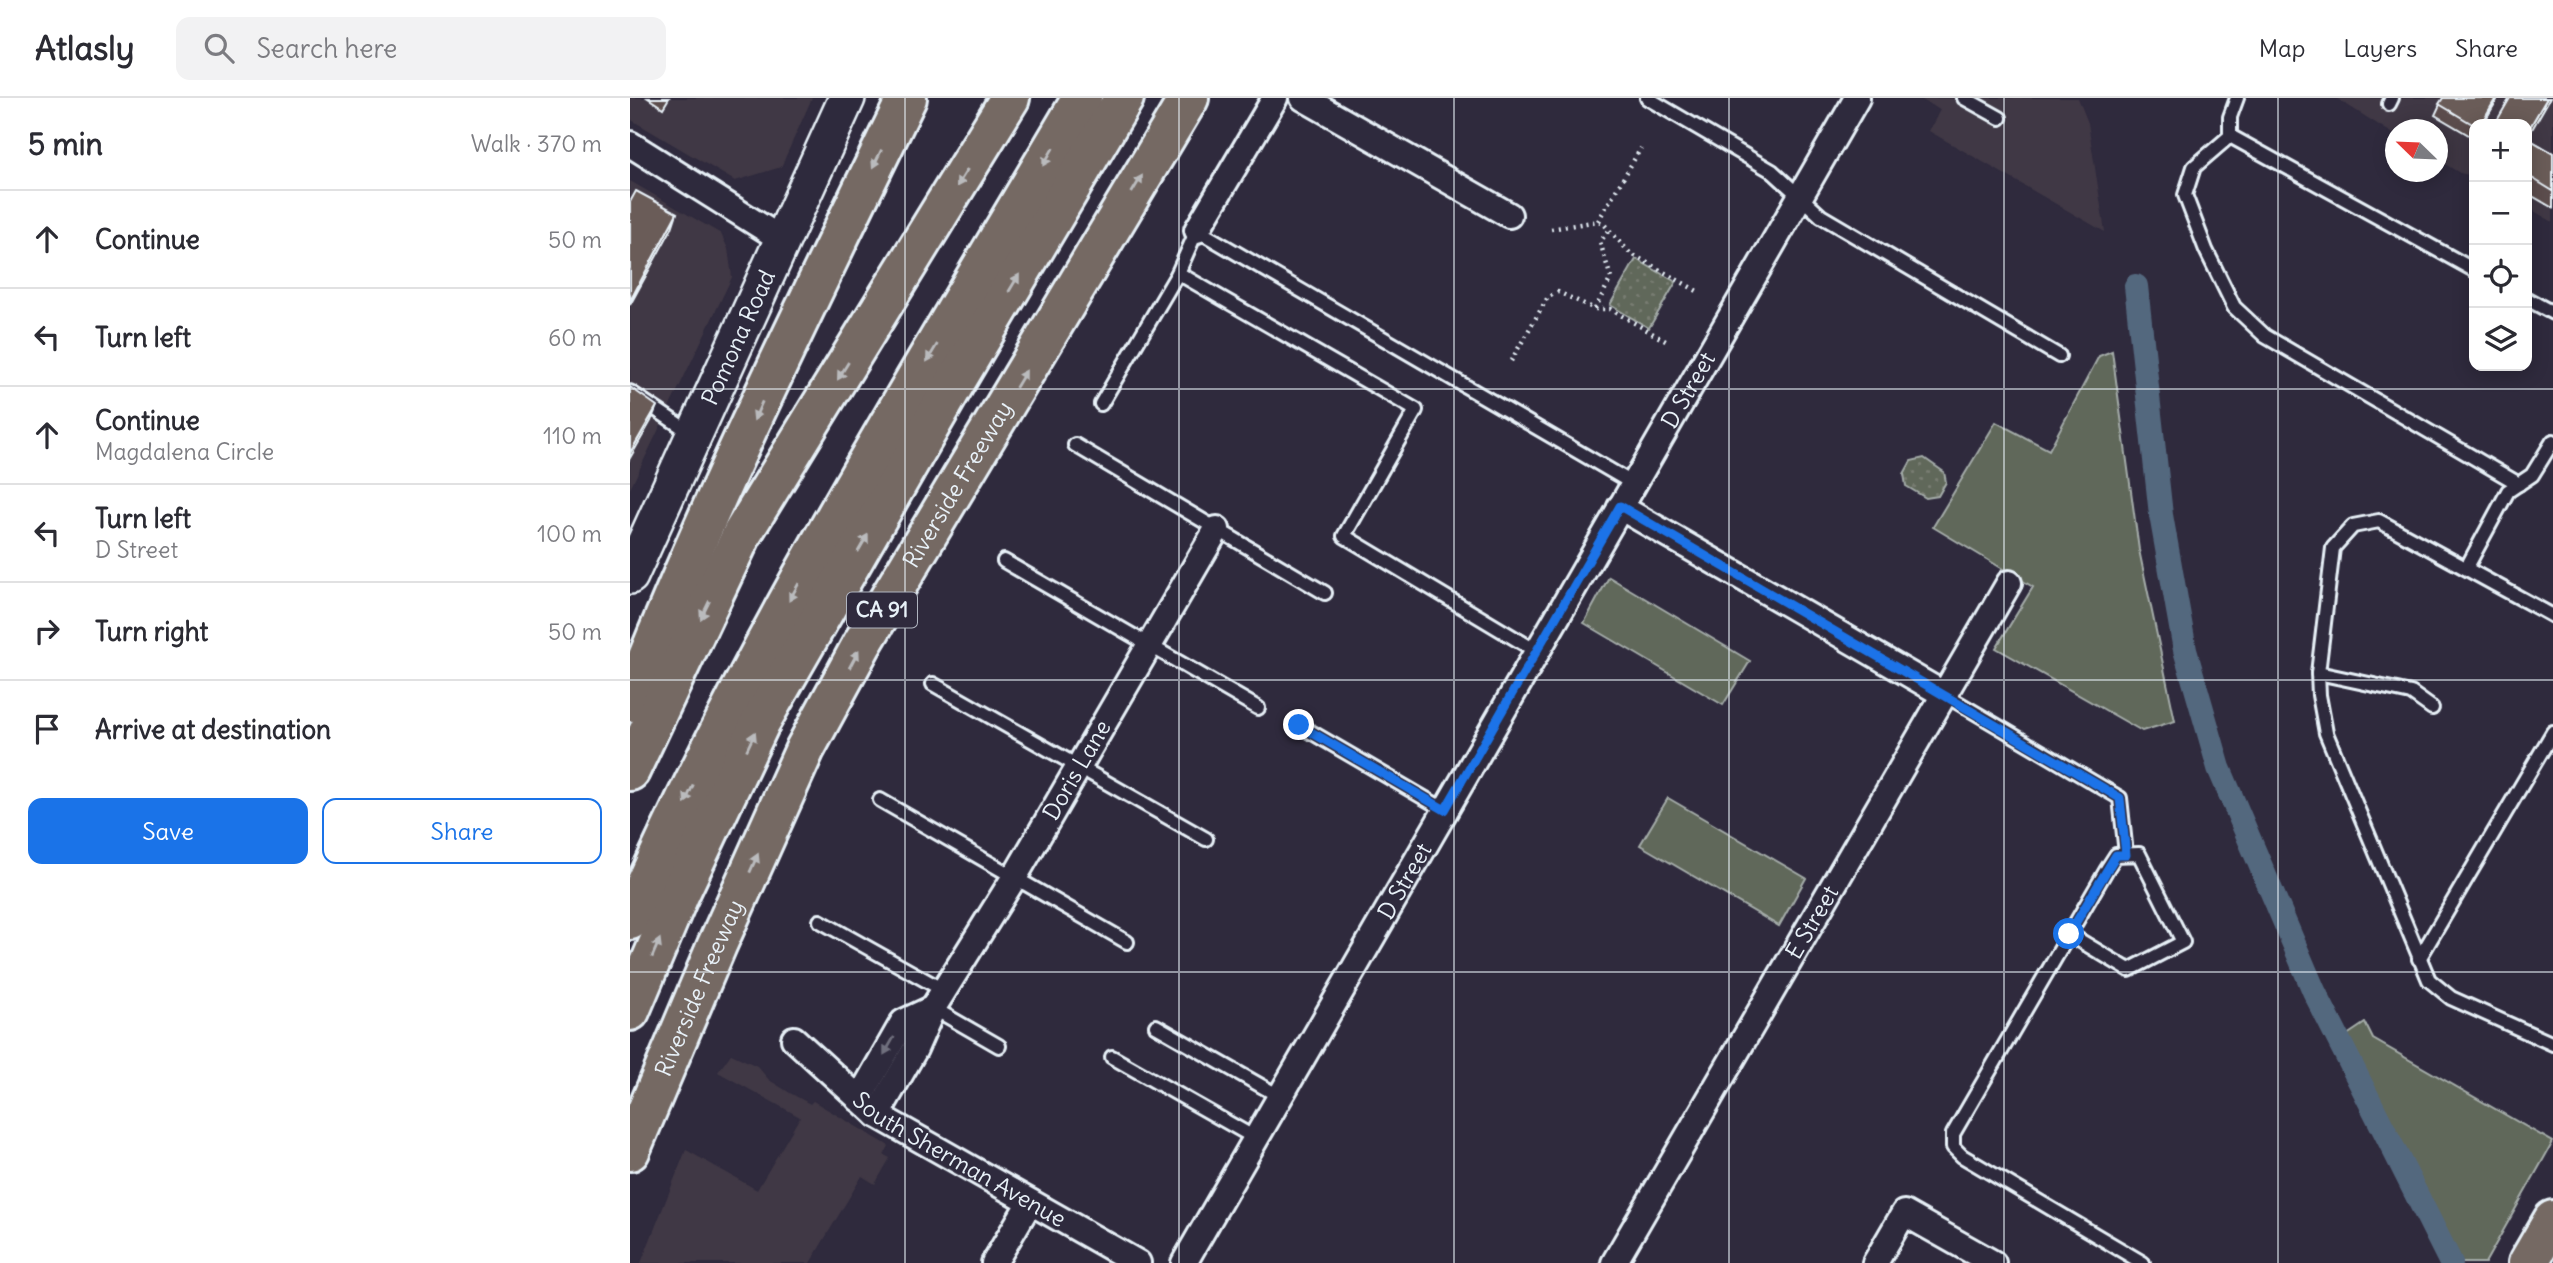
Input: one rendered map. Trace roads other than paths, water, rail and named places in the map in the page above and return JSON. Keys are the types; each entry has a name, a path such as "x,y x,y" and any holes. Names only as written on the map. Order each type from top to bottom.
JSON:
{"main road":[{"name":"Pomona Road","path":"630,576 847,98"},
{"path":"630,702 659,630 804,311 907,98"},
{"path":"630,771 742,534 1010,98"},
{"path":"630,920 729,709 867,463 1082,98"},
{"path":"630,1011 679,895 761,721 956,381 1124,98"},
{"name":"Riverside Freeway","path":"630,1151 717,944 805,749 862,644 1189,98"},
{"path":"2528,1263 2553,1220"}],"street":[{"path":"1197,230 1275,98"},
{"path":"1303,98 1509,215"},
{"name":"D Street","path":"1184,1263 1632,483 1857,98"},
{"path":"630,144 781,239"},
{"path":"1620,506 1945,695"},
{"name":"Doris Lane","path":"938,999 1080,767 1217,529"},
{"name":"E Street","path":"1614,1263 2009,583"},
{"path":"868,1107 903,1022 938,999"},
{"name":"South Sherman Avenue","path":"794,1039 868,1107 1138,1263"},
{"path":"995,1263 1030,1202"},
{"path":"1875,1263 1904,1213 1993,1263"}],"lane":[{"path":"1647,98 1772,171 1821,216 2059,356"},
{"path":"1964,98 2000,118"},
{"path":"2237,98 2230,117 2230,136 2194,167 2185,195 2206,250 2234,307 2265,336 2519,484"},
{"path":"2230,136 2469,267"},
{"path":"1101,404 1178,273 1197,230 1632,483"},
{"path":"1178,273 1416,410 1344,536 1536,651"},
{"path":"2532,302 2553,313"},
{"path":"630,392 694,435"},
{"path":"2466,567 2508,491 2532,475 2553,441"},
{"path":"1075,444 1325,593"},
{"path":"2553,616 2379,521 2353,526 2333,548 2318,673 2326,733 2429,979 2451,998 2553,1044"},
{"path":"1004,561 1258,708"},
{"path":"2318,673 2411,694 2432,708"},
{"path":"933,684 1206,839"},
{"path":"1945,695 2120,798 2126,855"},
{"path":"1299,725 1445,810"},
{"path":"2419,959 2553,732"},
{"path":"880,800 1127,942"},
{"path":"2069,934 2129,970 2183,943 2139,854 2116,855 2069,934 1952,1135 1953,1147 1962,1156 2143,1263"},
{"path":"820,920 938,999 999,1046"},
{"path":"1156,1026 1279,1096"},
{"path":"1112,1057 1255,1138"}],"waterway":[{"path":"2136,286 2161,515 2185,650 2219,768 2314,991 2451,1263"}]}
